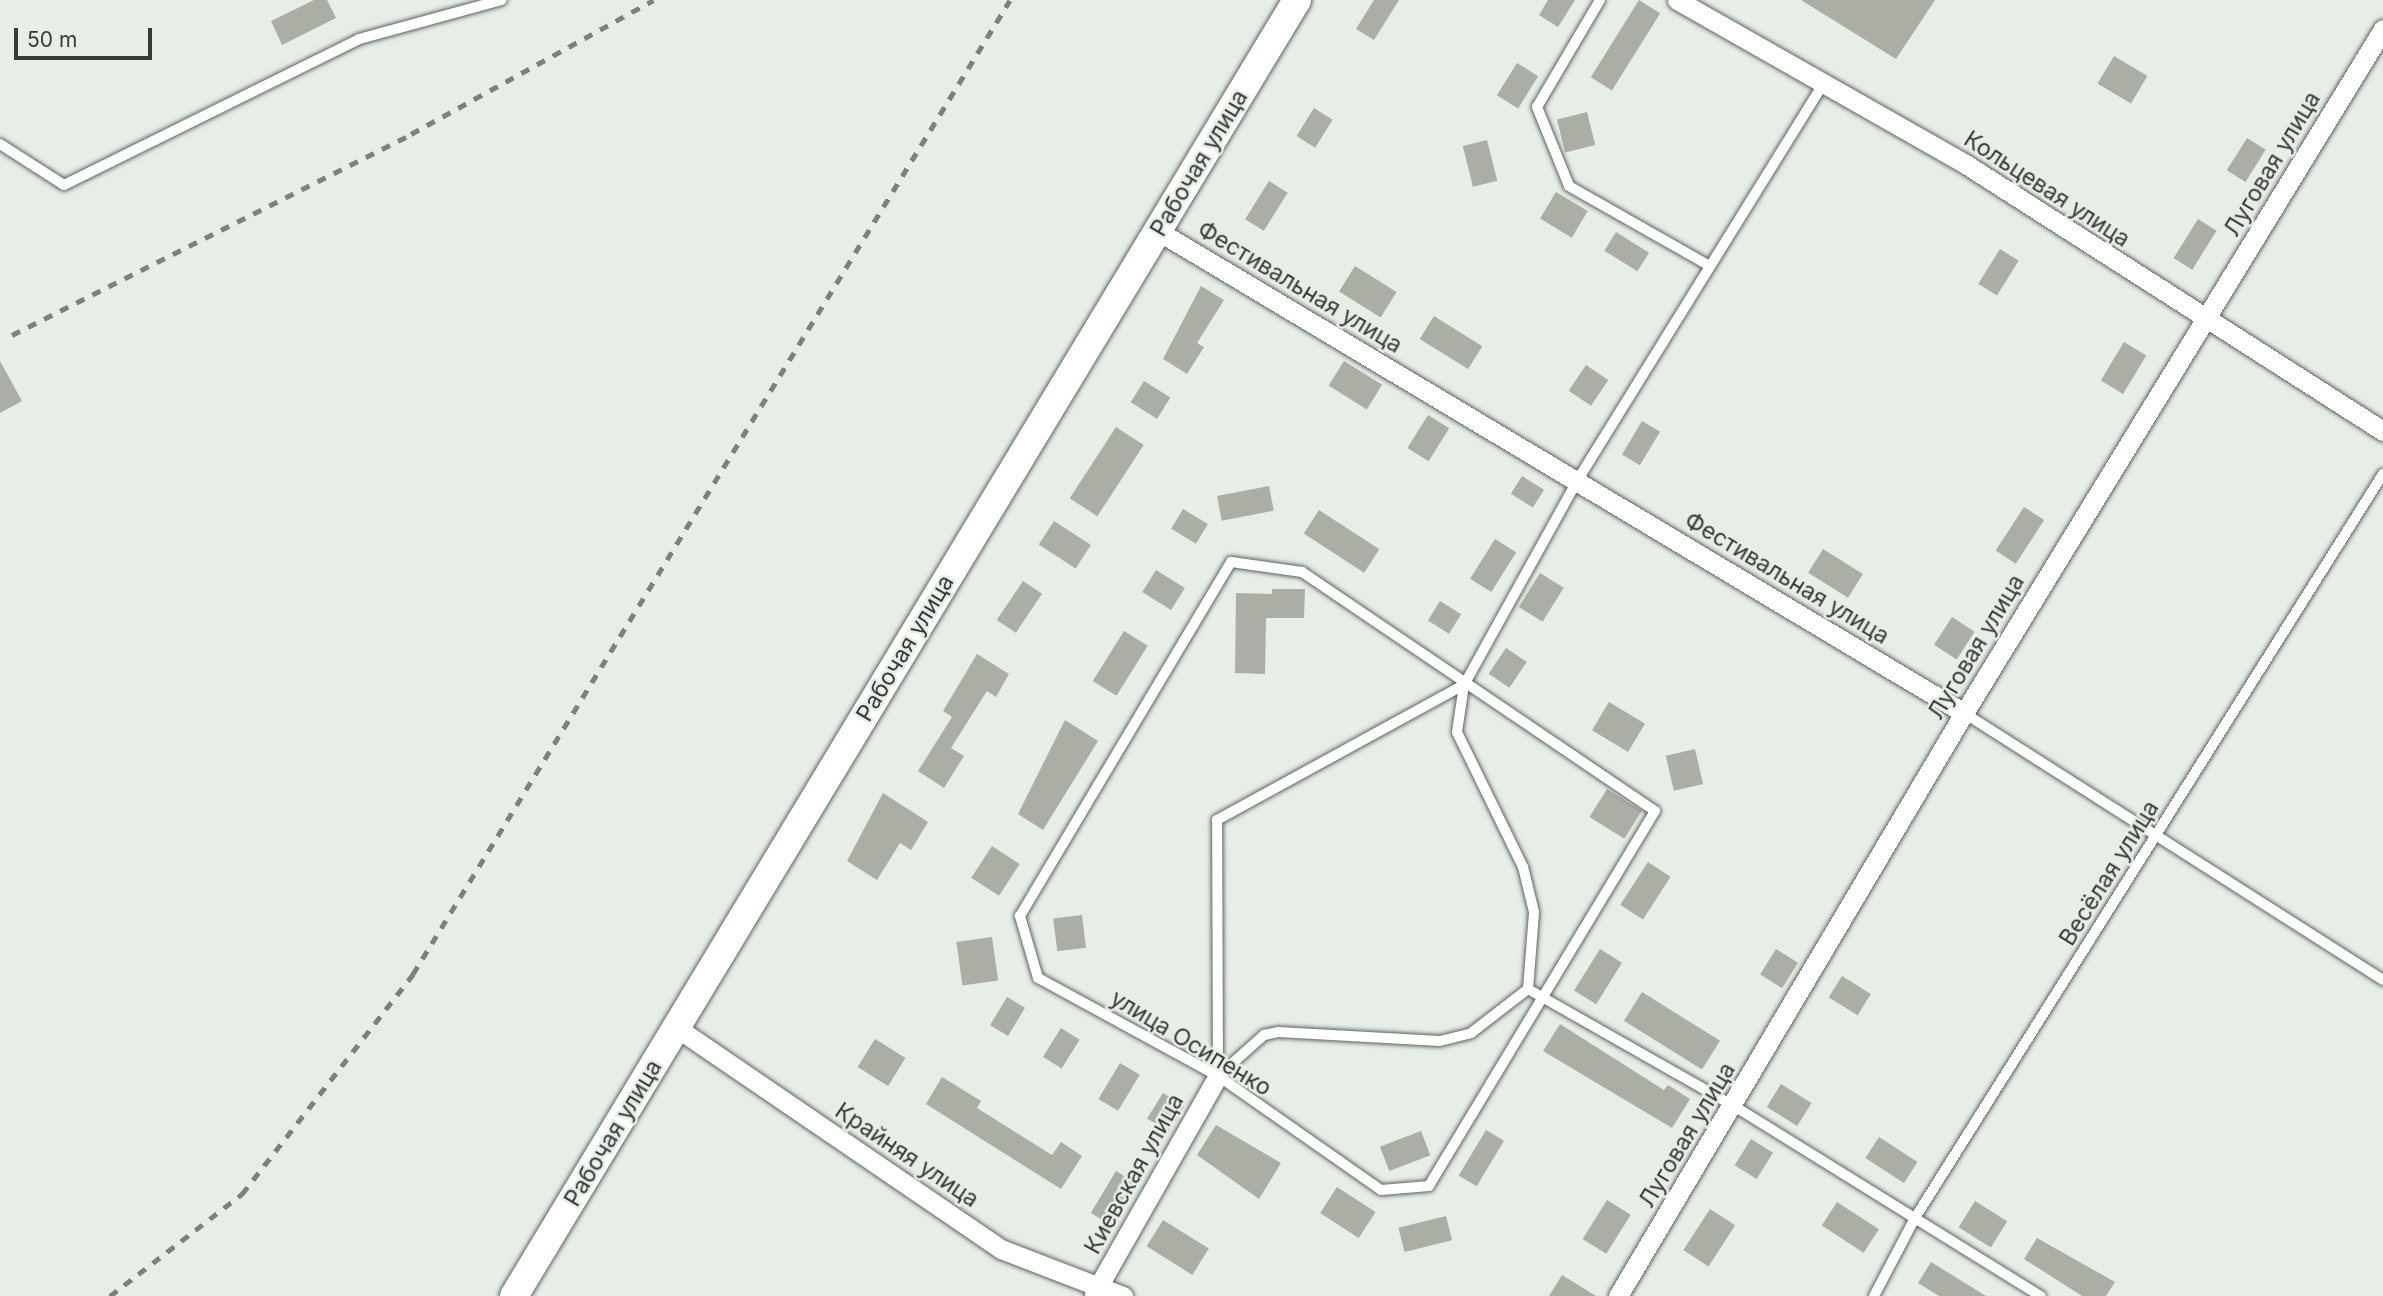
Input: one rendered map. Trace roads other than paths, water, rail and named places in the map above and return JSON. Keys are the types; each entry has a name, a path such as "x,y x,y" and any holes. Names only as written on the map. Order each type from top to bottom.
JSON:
{"main road":[{"name":"Рабочая улица","path":"514,1296 1297,0"}],"street":[{"name":"Кольцевая улица","path":"1677,0 1967,164 2204,321 2383,431"},
{"name":"Луговая улица","path":"1618,1296 1734,1106 1964,712 2383,29"},
{"name":"Фестивальная улица","path":"1158,231 1964,712"},
{"name":"Крайняя улица","path":"677,1028 1001,1249 1096,1290 1123,1296"},
{"name":"Киевская улица","path":"1096,1290 1218,1076"}],"lane":[{"path":"0,144 64,185 359,39 502,0"},
{"path":"1600,0 1537,107 1569,186 1710,266"},
{"path":"1218,1076 1264,1035 1278,1032 1440,1041 1471,1034 1528,989 1534,912 1523,867 1457,732 1464,685 1577,481 1823,84"},
{"name":"Весёлая улица","path":"1874,1296 1915,1218 2383,474"},
{"name":"улица Осипенко","path":"1231,562 1302,572 1464,685 1655,811 1429,1186 1381,1190 1218,1076 1038,978 1020,916 1231,562"},
{"path":"1218,1076 1217,820 1464,685"},
{"name":"Фестивальная улица","path":"1964,712 2154,837 2383,980"},
{"path":"1528,989 1734,1106 2041,1296"}],"railway":[{"path":"12,335 411,134 654,0"},
{"path":"110,1296 242,1194 413,974 1010,0"}]}
